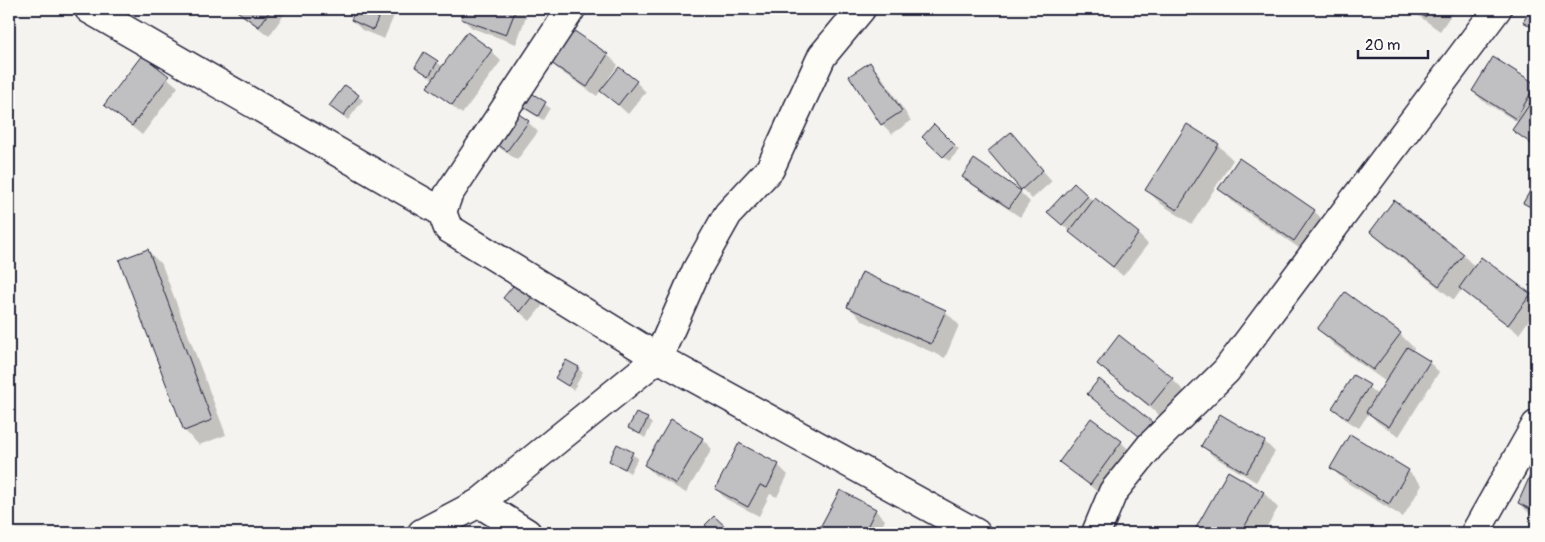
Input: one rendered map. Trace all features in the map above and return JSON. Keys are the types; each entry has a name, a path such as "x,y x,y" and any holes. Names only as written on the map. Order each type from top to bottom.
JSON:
{"street":[{"path":"89,9 442,212 448,228 658,358 976,533"},
{"path":"442,212 448,195 570,9"},
{"path":"422,533 479,503 658,358 697,269 728,214 770,169 822,56 862,9"},
{"path":"1096,533 1113,492 1150,446 1226,372 1497,9"},
{"path":"1475,533 1536,426"},
{"path":"479,503 527,533"}],"building":[{"path":"234,9 271,9 259,27"},
{"path":"356,9 382,9 373,30 351,20"},
{"path":"464,9 516,9 506,35 461,19"},
{"path":"1413,9 1431,9 1425,17"},
{"path":"1531,9 1536,9 1536,29 1523,22"},
{"path":"570,28 608,54 587,87 548,61"},
{"path":"467,32 492,50 452,105 427,87"},
{"path":"424,52 438,61 429,76 415,67"},
{"path":"142,55 169,76 132,126 104,105"},
{"path":"1493,57 1536,84 1516,119 1472,91"},
{"path":"870,62 902,111 881,125 849,76"},
{"path":"619,67 637,81 618,105 600,91"},
{"path":"345,85 359,95 343,116 329,106"},
{"path":"520,86 546,102 538,116 512,100"},
{"path":"1536,95 1536,147 1512,130"},
{"path":"504,104 529,121 507,151 483,134"},
{"path":"934,124 955,145 943,157 922,137"},
{"path":"1187,124 1219,144 1177,210 1145,190"},
{"path":"1011,132 1043,170 1021,190 988,151"},
{"path":"1239,158 1315,210 1294,241 1218,189"},
{"path":"974,159 1021,191 1009,208 962,177"},
{"path":"1536,181 1536,210 1523,203"},
{"path":"1074,183 1088,196 1062,225 1047,212"},
{"path":"1095,198 1139,233 1113,267 1069,232"},
{"path":"1394,200 1464,254 1439,286 1370,232"},
{"path":"148,249 212,420 184,431 119,260"},
{"path":"1481,257 1531,294 1508,325 1459,288"},
{"path":"862,272 946,310 931,344 847,307"},
{"path":"522,275 538,289 520,312 503,298"},
{"path":"1345,292 1401,333 1373,370 1317,329"},
{"path":"1119,335 1173,378 1150,406 1097,364"},
{"path":"1407,347 1430,361 1389,427 1366,412"},
{"path":"566,360 579,367 568,386 555,378"},
{"path":"1353,375 1370,385 1348,419 1332,408"},
{"path":"1099,379 1152,422 1140,437 1087,394"},
{"path":"636,413 648,418 640,434 628,428"},
{"path":"1220,414 1265,441 1246,473 1201,446"},
{"path":"1091,418 1122,441 1090,485 1059,462"},
{"path":"671,419 703,438 676,484 644,465"},
{"path":"1350,434 1409,470 1389,504 1330,468"},
{"path":"739,443 779,464 767,488 760,485 748,507 715,489"},
{"path":"617,444 633,452 625,469 609,461"},
{"path":"1533,469 1536,470 1536,512 1518,503"},
{"path":"1228,471 1264,492 1241,533 1193,533"},
{"path":"840,490 876,509 864,533 817,533"},
{"path":"714,516 728,529 724,533 714,533 705,525"}]}
